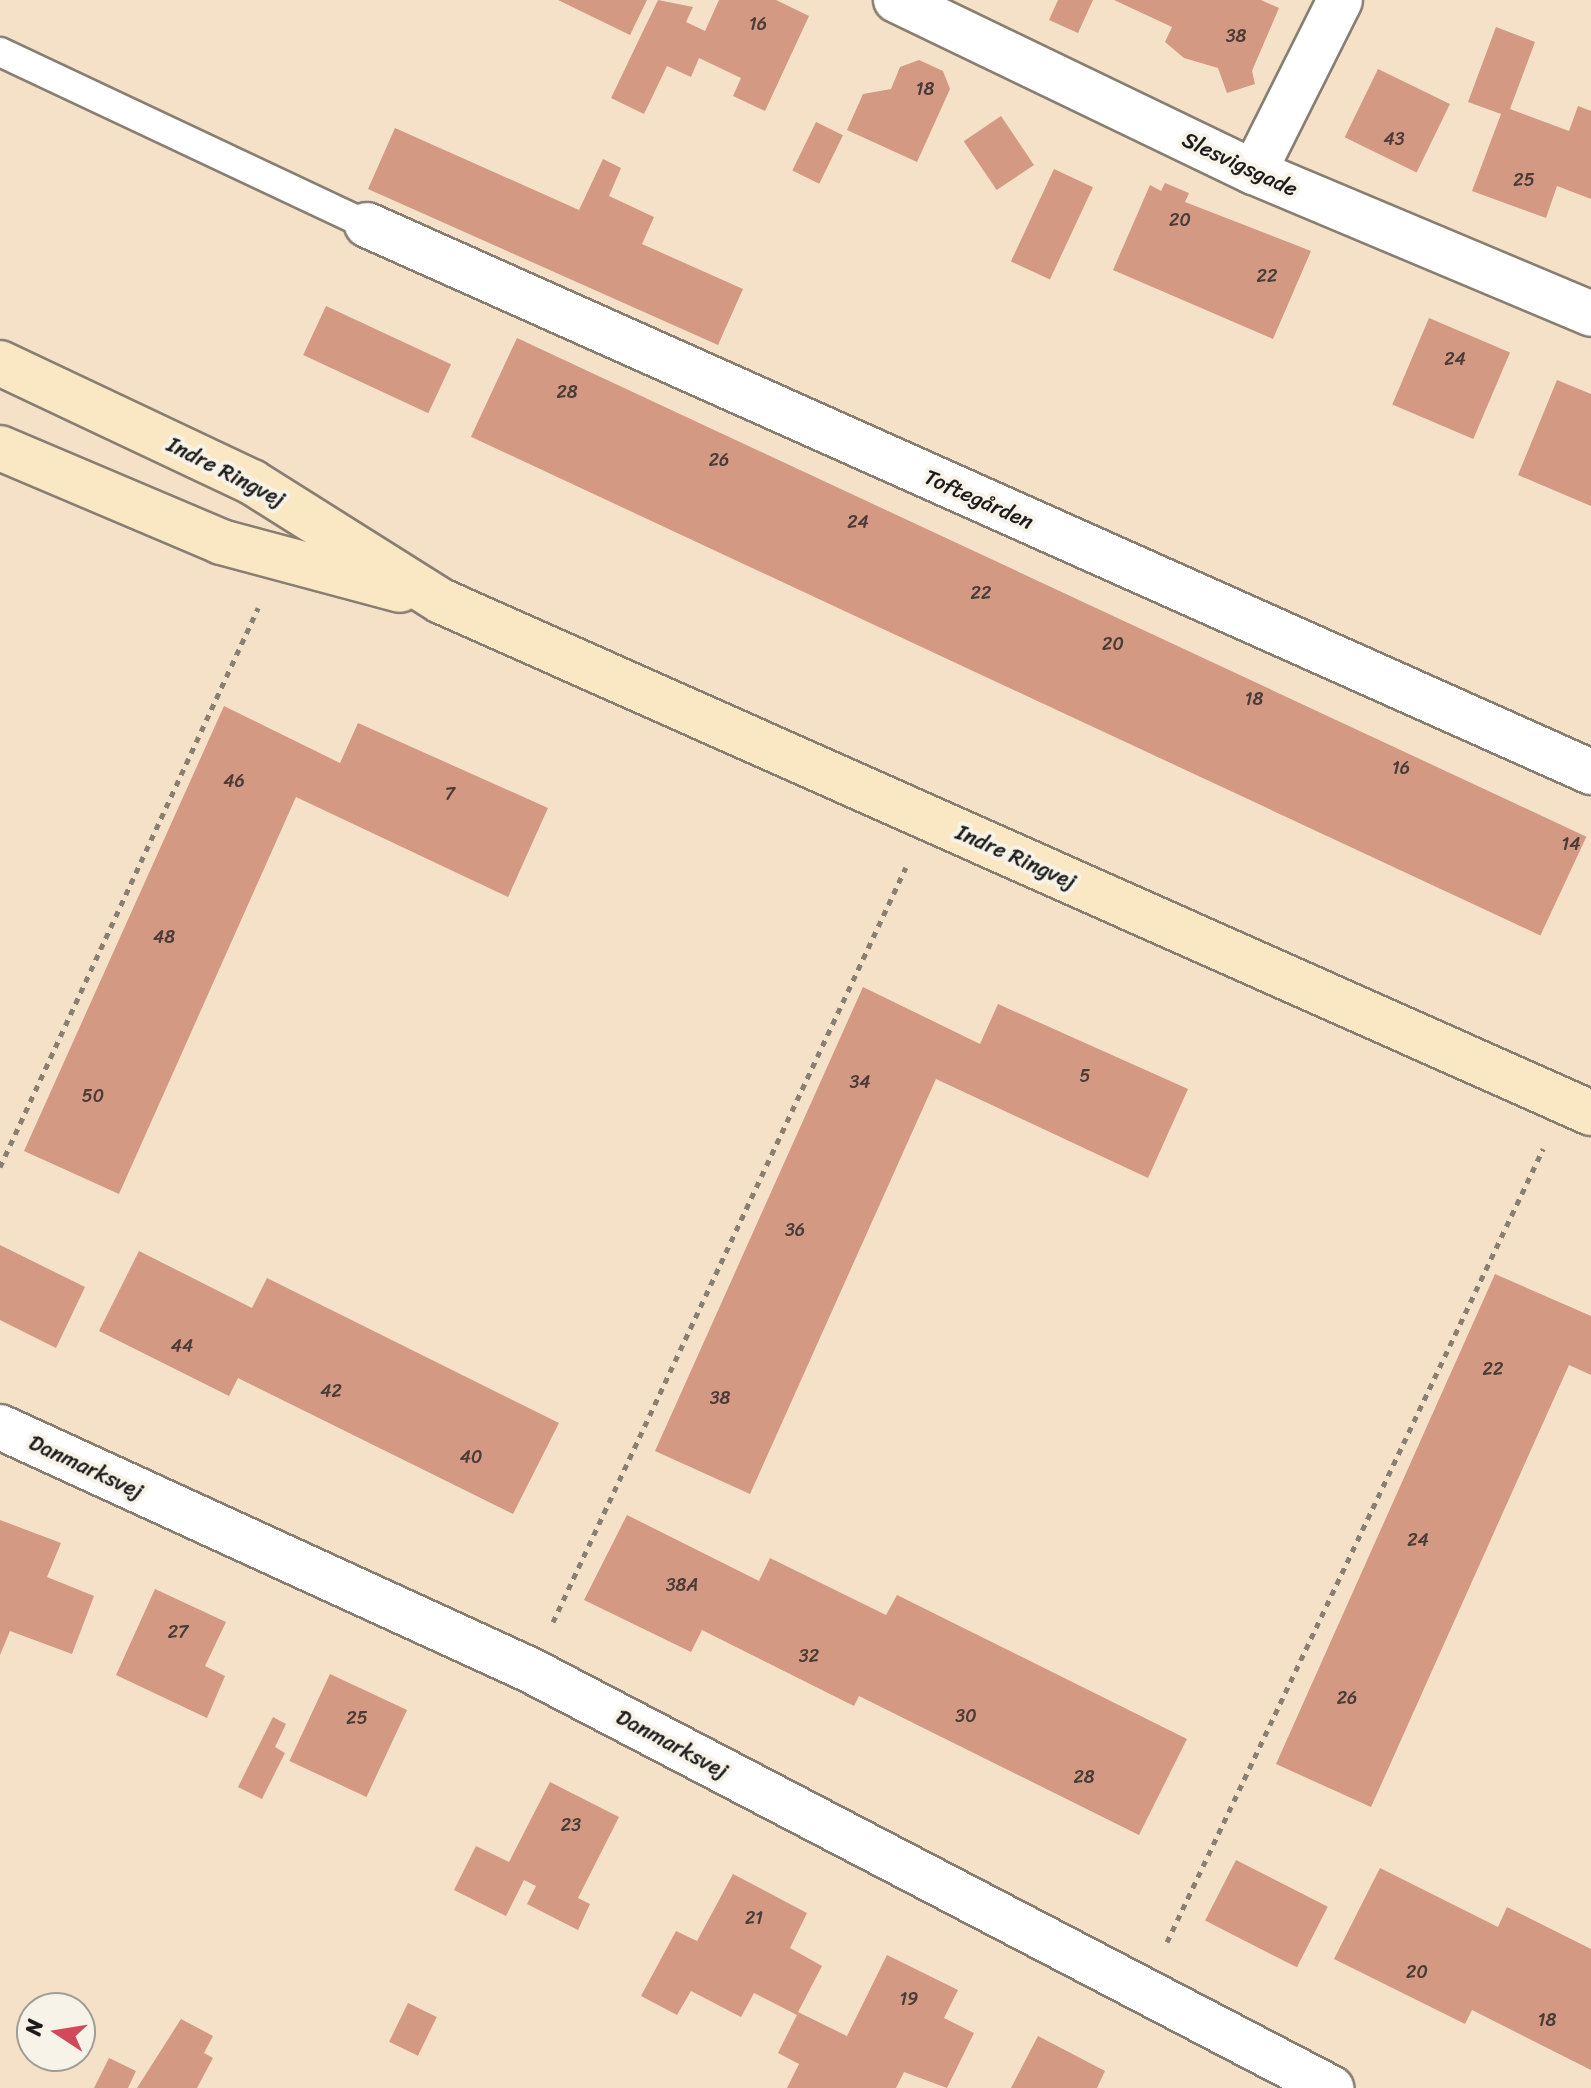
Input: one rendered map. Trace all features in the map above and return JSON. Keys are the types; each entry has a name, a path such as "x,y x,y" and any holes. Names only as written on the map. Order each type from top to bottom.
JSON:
{"main road":[{"name":"Indre Ringvej","path":"0,363 252,482 441,601 1578,1107"},
{"name":"Indre Ringvej","path":"0,448 221,542 441,601"}],"street":[{"name":"Slesvigsgade","path":"896,0 1254,172 1591,314"},
{"path":"1254,172 1340,0"},
{"name":"Toftegården","path":"367,225 1591,772"},
{"name":"Danmarksvej","path":"0,1427 530,1670 1331,2088"}],"lane":[{"path":"0,52 367,225"}],"path":[{"path":"0,1167 280,559"},
{"path":"530,1670 929,818"},
{"path":"1144,1990 1578,1107"}],"building":[{"path":"558,0 647,0 630,35"},
{"path":"658,0 693,7 686,22 705,31 719,0 776,0 809,16 765,111 733,96 741,78 699,58 691,77 667,66 644,114 611,98"},
{"path":"1058,0 1093,0 1078,33 1049,20"},
{"path":"1114,0 1261,0 1279,8 1252,71 1255,84 1227,93 1218,68 1184,58 1165,42 1172,27"},
{"path":"1496,27 1535,42 1510,109 1569,131 1578,106 1591,111 1591,199 1557,186 1546,218 1472,191 1501,114 1468,102"},
{"path":"919,60 943,71 950,89 917,162 847,130 863,94 891,89 900,67"},
{"path":"1378,69 1450,104 1417,172 1345,137"},
{"path":"1001,116 1034,165 997,190 964,141"},
{"path":"816,122 843,135 819,184 792,171"},
{"path":"395,128 579,210 603,159 621,168 609,196 654,217 642,244 743,289 718,345 368,189"},
{"path":"1054,169 1093,187 1050,280 1011,261"},
{"path":"1165,183 1189,193 1185,202 1311,251 1273,339 1113,270 1150,185 1161,191"},
{"path":"326,306 451,364 428,413 303,355"},
{"path":"1429,318 1510,352 1473,439 1392,405"},
{"path":"517,338 1586,837 1540,935 471,437"},
{"path":"1557,380 1591,394 1591,506 1518,475"},
{"path":"224,706 340,763 358,723 548,808 508,897 296,797 119,1194 24,1151"},
{"path":"863,987 980,1044 998,1004 1188,1089 1148,1178 936,1079 750,1494 655,1451"},
{"path":"0,1245 85,1287 56,1348 0,1320"},
{"path":"139,1251 252,1308 267,1278 559,1423 513,1514 238,1378 229,1396 99,1331"},
{"path":"1495,1274 1591,1316 1591,1375 1569,1365 1371,1807 1276,1764"},
{"path":"627,1515 759,1581 770,1558 886,1615 897,1595 1187,1739 1139,1835 859,1696 854,1706 702,1630 691,1652 584,1600"},
{"path":"0,1520 61,1543 47,1577 94,1596 72,1654 10,1631 0,1655"},
{"path":"155,1589 226,1622 205,1666 225,1676 207,1718 116,1675"},
{"path":"330,1674 407,1710 366,1797 289,1761"},
{"path":"273,1717 286,1724 275,1747 285,1753 262,1799 238,1787"},
{"path":"550,1782 619,1817 578,1898 590,1904 578,1930 527,1904 536,1886 524,1880 506,1916 454,1890 476,1846 509,1862"},
{"path":"1236,1860 1328,1907 1297,1967 1205,1921"},
{"path":"1380,1868 1498,1927 1507,1907 1591,1949 1591,2070 1472,2010 1465,2024 1334,1959"},
{"path":"733,1874 807,1913 790,1948 822,1966 798,2012 847,2036 887,1955 958,1990 944,2018 974,2033 947,2088 904,2072 896,2088 787,2088 799,2064 778,2053 797,2015 754,1993 741,2017 691,1991 677,2015 641,1996 676,1931 697,1941"},
{"path":"408,2003 437,2017 418,2056 389,2042"},
{"path":"181,2019 213,2036 204,2053 213,2058 197,2088 137,2088"},
{"path":"1038,2036 1105,2071 1097,2088 1011,2088"},
{"path":"109,2058 136,2071 128,2088 94,2088"}]}
